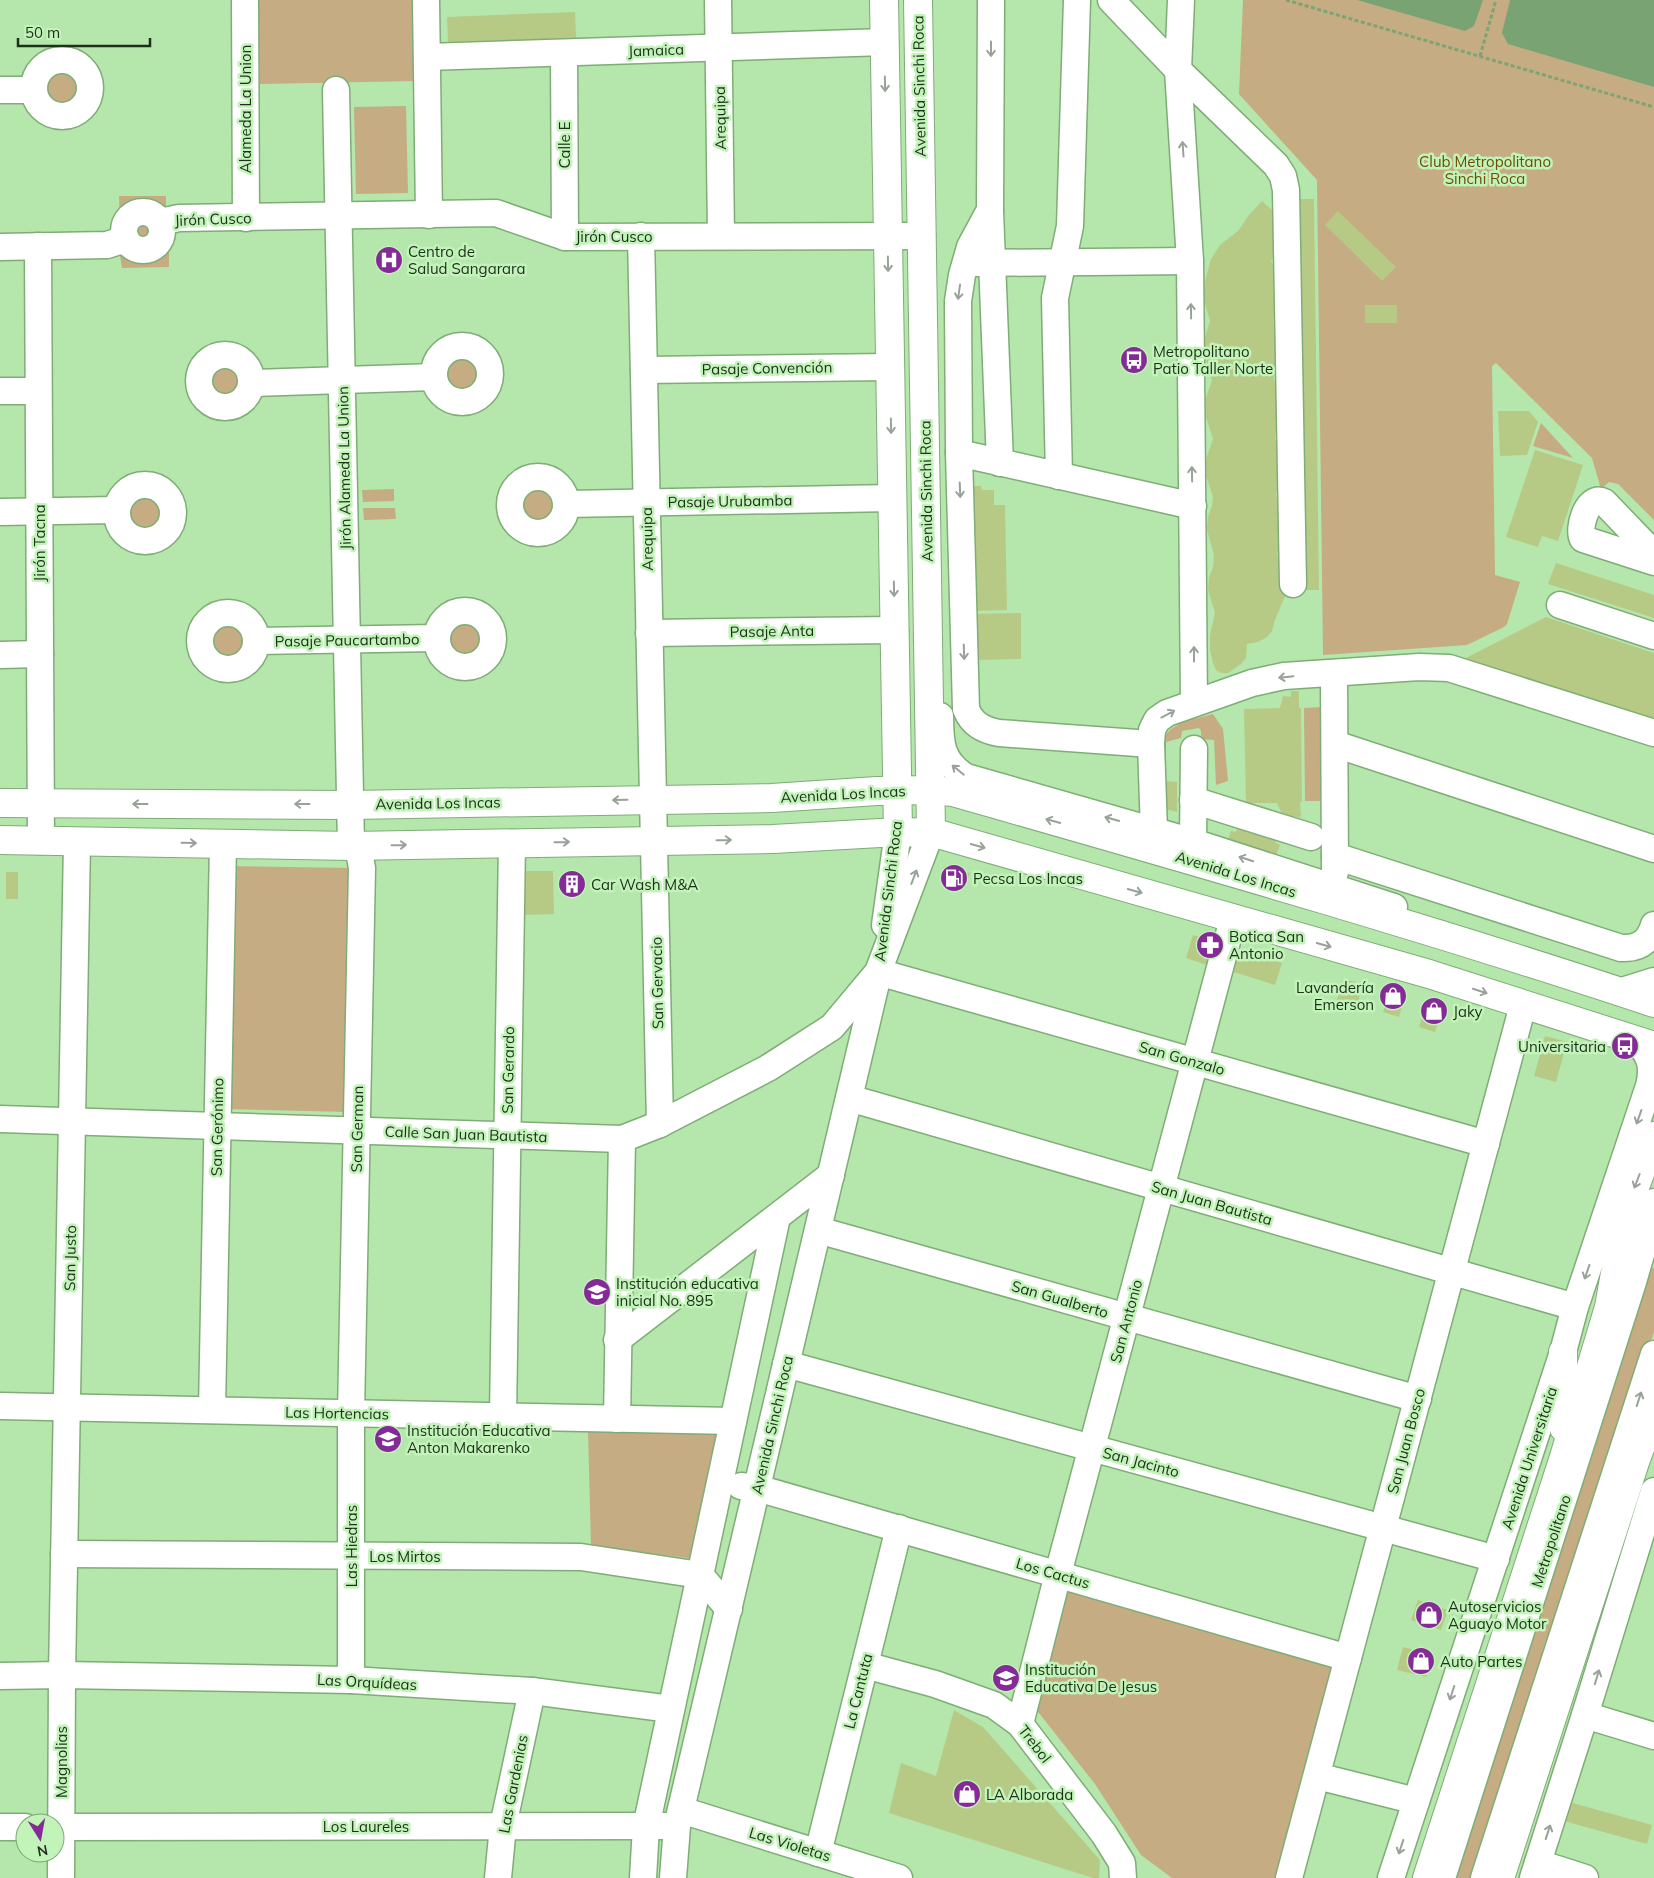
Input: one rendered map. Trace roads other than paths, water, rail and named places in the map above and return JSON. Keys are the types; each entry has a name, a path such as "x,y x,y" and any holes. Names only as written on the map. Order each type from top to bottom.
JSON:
{"main road":[{"name":"Avenida Sinchi Roca","path":"884,0 898,832"},
{"name":"Avenida Sinchi Roca","path":"918,0 932,832"},
{"name":"Avenida Los Incas","path":"0,803 351,805 772,798 877,791 931,790 962,795 1209,866 1440,936 1642,990"},
{"path":"0,840 354,846 773,839 932,832 1429,974 1645,1043"},
{"path":"1429,974 1440,936"},
{"path":"1427,1878 1564,1457 1609,1307 1626,1211 1654,1136"},
{"path":"1563,1352 1564,1457"},
{"path":"1500,1878 1635,1462 1654,1410"},
{"path":"1635,1462 1654,1431"}],"street":[{"name":"Alameda La Union","path":"244,0 246,218"},
{"path":"426,0 429,215"},
{"name":"Arequipa","path":"718,0 722,236"},
{"path":"930,0 940,742 950,764 956,771 966,777 1193,842 1642,990"},
{"path":"991,0 990,210 1000,462"},
{"path":"1059,476 1055,298 1070,226 1077,0"},
{"path":"1111,0 1178,70 1276,165 1283,176 1286,190 1293,584"},
{"path":"1181,0 1178,70 1190,261 1194,703"},
{"name":"Jamaica","path":"427,57 885,42"},
{"name":"Calle E","path":"564,53 565,236"},
{"path":"0,90 33,90"},
{"name":"Jirón Alameda La Union","path":"336,90 351,805 354,846"},
{"path":"990,210 970,247 962,275 958,301 959,453 965,699 969,716 982,728 999,733 1151,744"},
{"name":"Jirón Cusco","path":"38,246 107,245 126,239 125,226 132,216 138,213 150,214 160,222 178,218 496,213 565,236 922,236"},
{"name":"Arequipa","path":"641,236 654,841"},
{"path":"0,247 38,246"},
{"name":"Jirón Tacna","path":"38,246 41,841"},
{"path":"965,263 1190,261"},
{"name":"Pasaje Convención","path":"644,370 890,367"},
{"path":"252,382 434,377"},
{"path":"0,391 38,391"},
{"path":"959,453 1193,506"},
{"name":"Pasaje Urubamba","path":"567,504 892,498"},
{"path":"1654,554 1604,502 1600,499 1590,503 1580,530 1583,539 1654,562"},
{"path":"0,512 117,510"},
{"path":"1560,605 1654,636"},
{"name":"Pasaje Anta","path":"649,633 895,630"},
{"name":"Pasaje Paucartambo","path":"256,641 437,638"},
{"path":"0,654 40,654"},
{"path":"1154,831 1151,744 1152,730 1157,720 1167,713 1194,703 1268,679 1419,667 1449,668 1654,732"},
{"path":"1334,673 1335,888"},
{"path":"1335,744 1654,849"},
{"path":"1193,842 1194,749"},
{"path":"1193,800 1311,837"},
{"name":"Avenida Sinchi Roca","path":"673,1878 679,1818 878,972 898,832"},
{"name":"Avenida Sinchi Roca","path":"878,972 932,832"},
{"name":"San Gervacio","path":"654,841 660,1124"},
{"name":"San Justo","path":"62,1675 77,842"},
{"name":"San Gerardo","path":"502,1416 512,843"},
{"name":"San Gerónimo","path":"212,1410 223,844"},
{"name":"San German","path":"351,1413 362,868 354,846"},
{"path":"1335,856 1621,948 1632,948 1641,945 1648,939 1654,924"},
{"name":"San Antonio","path":"1020,1724 1058,1574 1233,919"},
{"name":"San Gonzalo","path":"878,972 1486,1144"},
{"name":"Calle San Juan Bautista","path":"0,1119 622,1139 660,1124 768,1068 832,1027 878,972"},
{"name":"San Juan Bosco","path":"1289,1878 1523,1005"},
{"name":"Avenida Universitaria","path":"1391,1878 1563,1352 1575,1307 1650,1082 1652,1071 1645,1043"},
{"name":"San Juan Bautista","path":"849,1098 1575,1307"},
{"path":"617,1419 622,1139"},
{"path":"617,1340 831,1175"},
{"name":"Metropolitano","path":"1442,1878 1650,1244 1646,1227 1654,1202"},
{"path":"643,1878 646,1827 777,1217"},
{"name":"San Gualberto","path":"818,1230 1418,1399"},
{"path":"1484,1878 1654,1354"},
{"name":"San Jacinto","path":"786,1364 1496,1559"},
{"name":"Las Hortencias","path":"0,1406 733,1421"},
{"name":"Las Hiedras","path":"351,1413 352,1680"},
{"name":"Los Cactus","path":"720,1484 757,1488 1348,1658"},
{"path":"1585,1878 1535,1870 1654,1491"},
{"name":"La Cantuta","path":"818,1853 899,1528"},
{"name":"Los Mirtos","path":"64,1554 581,1557 700,1575"},
{"path":"700,1575 729,1609"},
{"name":"Trebol","path":"865,1665 935,1684 994,1705 1020,1724 1104,1834 1122,1863 1123,1878"},
{"name":"Las Orquídeas","path":"0,1676 62,1675 352,1680 532,1691 671,1709"},
{"name":"Magnolias","path":"58,1813 62,1675"},
{"name":"Las Gardenias","path":"498,1878 503,1826 532,1691"},
{"path":"1585,1715 1654,1736"},
{"path":"1317,1776 1416,1801"},
{"name":"Los Laureles","path":"65,1826 646,1827 679,1818"},
{"name":"Las Violetas","path":"679,1818 818,1853 899,1878"},
{"path":"0,1827 15,1827"},
{"name":"Magnolias","path":"60,1863 61,1878"}],"place":[{"name":"Centro de Salud Sangarara","path":"389,260"},
{"name":"Metropolitano Patio Taller Norte","path":"1134,360"},
{"name":"Pecsa Los Incas","path":"954,878"},
{"name":"Car Wash M&A","path":"572,884"},
{"name":"Botica San Antonio","path":"1210,945"},
{"name":"Lavandería Emerson","path":"1393,996"},
{"name":"Jaky","path":"1434,1011"},
{"name":"Universitaria","path":"1625,1046"},
{"name":"Institución educativa inicial No. 895","path":"597,1292"},
{"name":"Institución Educativa Anton Makarenko","path":"388,1439"},
{"name":"Autoservicios Aguayo Motor","path":"1429,1615"},
{"name":"Auto Partes","path":"1421,1661"},
{"name":"Institución Educativa De Jesus","path":"1006,1678"},
{"name":"LA Alborada","path":"967,1794"}],"park label":[{"name":"Club Metropolitano Sinchi Roca","path":"1485,170"}]}
